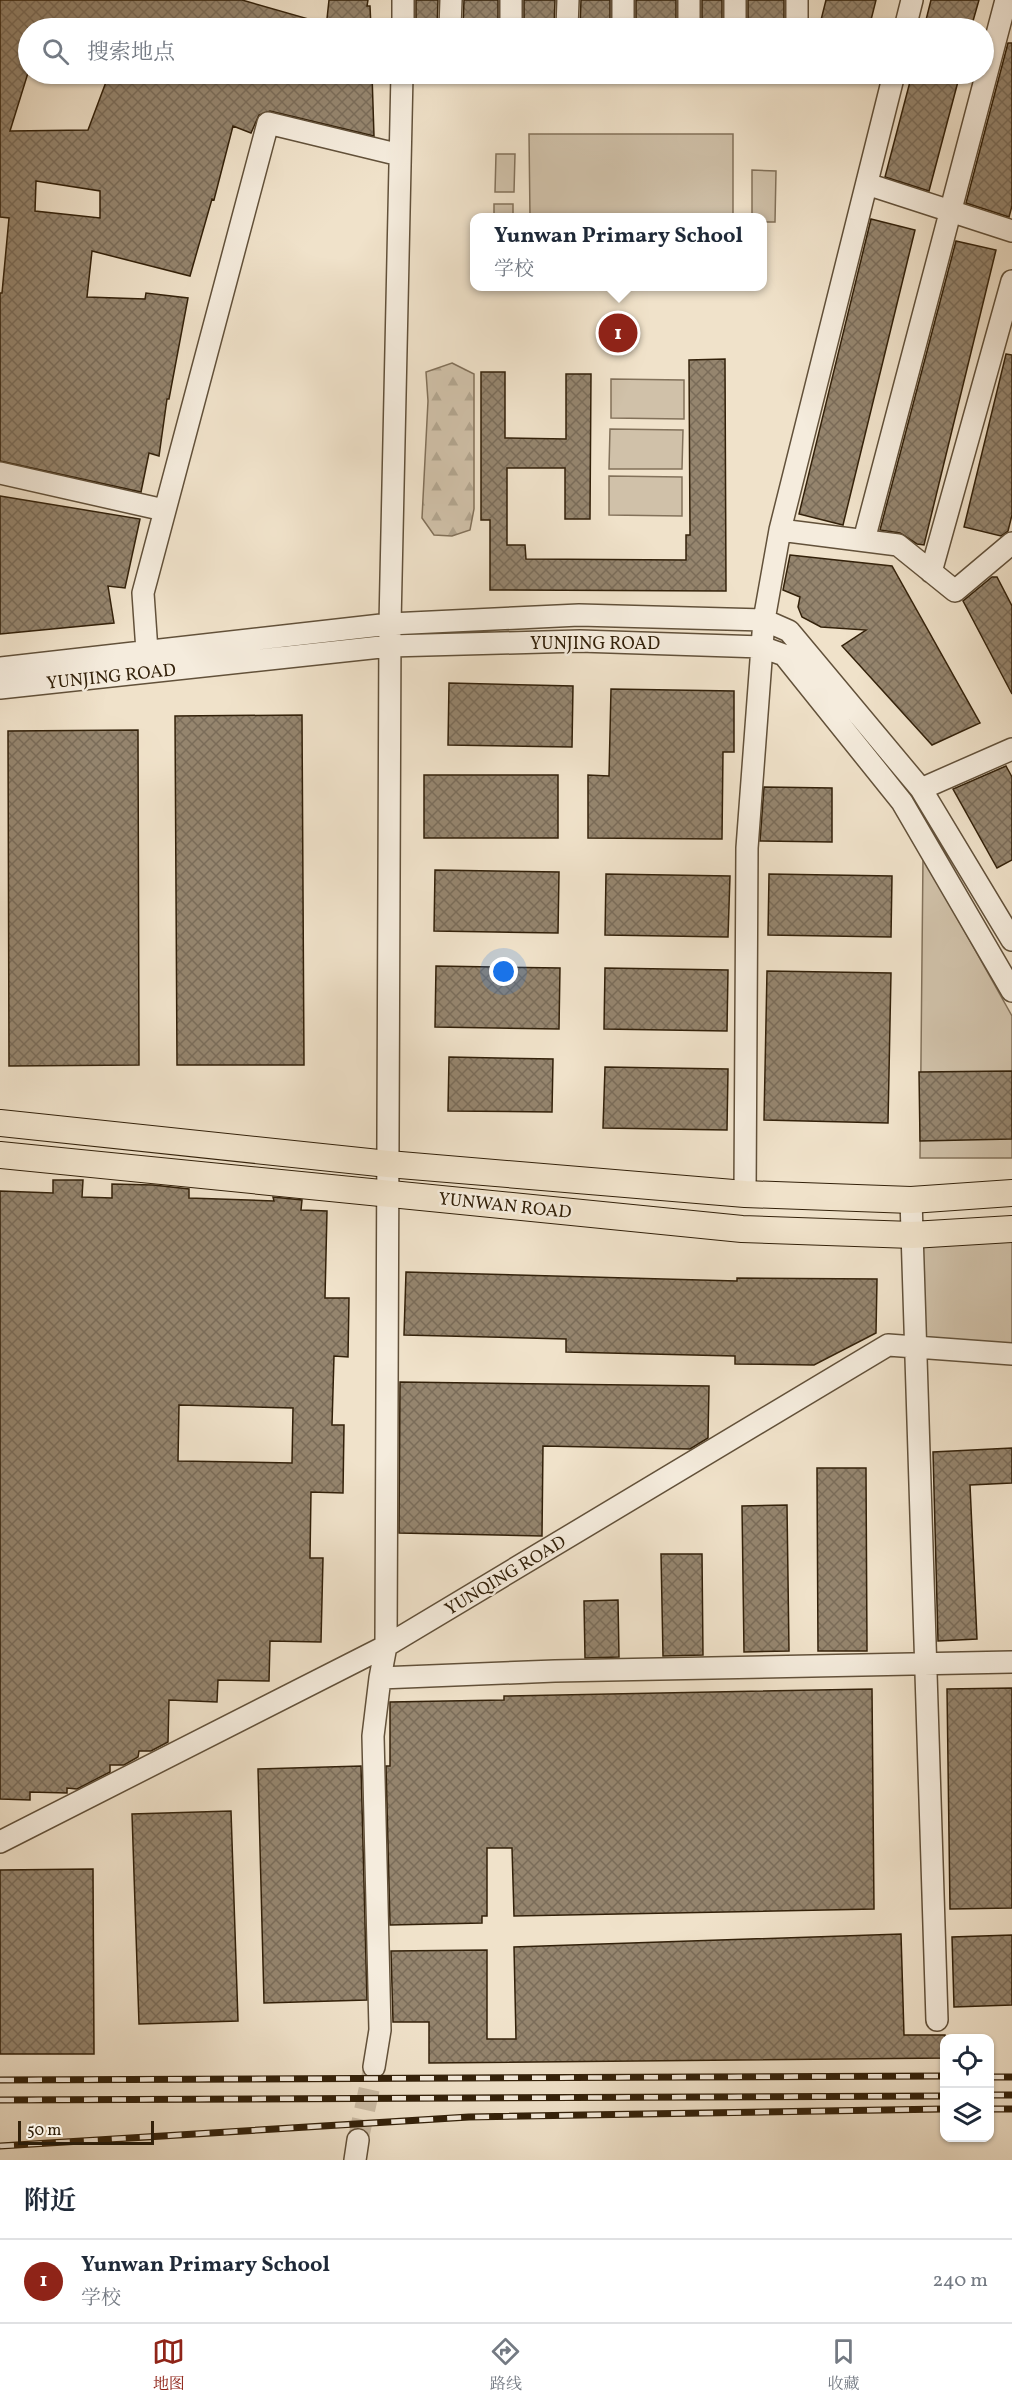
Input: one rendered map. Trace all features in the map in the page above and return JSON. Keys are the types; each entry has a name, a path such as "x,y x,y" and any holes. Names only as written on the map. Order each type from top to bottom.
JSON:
{"main road":[{"name":"YUNWAN ROAD","path":"0,1123 388,1164 746,1194 911,1200 1012,1193"},
{"name":"YUNWAN ROAD","path":"0,1155 742,1229 912,1235 1012,1229"}],"street":[{"path":"403,0 403,18"},
{"path":"450,18 451,0"},
{"path":"511,18 512,0"},
{"path":"567,18 568,0"},
{"path":"623,0 623,18"},
{"path":"689,0 689,18"},
{"path":"735,0 735,18"},
{"path":"797,0 797,18"},
{"path":"908,18 912,0"},
{"path":"994,45 1006,0"},
{"path":"374,2067 380,2030 373,1736 386,1646 390,624 402,84"},
{"path":"746,1194 747,848 764,620 780,530 892,84"},
{"path":"864,540 984,84"},
{"path":"147,651 142,593 268,123 400,155"},
{"path":"867,184 1012,231"},
{"path":"931,572 1012,281"},
{"path":"0,473 164,510"},
{"path":"780,530 898,544 955,591 1012,543"},
{"name":"YUNJING ROAD","path":"0,668 390,624 579,615 764,620 789,632 921,789 1012,940"},
{"name":"YUNJING ROAD","path":"0,688 390,646 580,641 762,647 784,655 902,802 1012,991"},
{"path":"921,789 1012,749"},
{"path":"911,1200 938,2020"},
{"name":"YUNQING ROAD","path":"0,1842 386,1646 888,1345 1012,1354"},
{"path":"380,1678 555,1671 1012,1662"}],"green space":[{"path":"529,134 733,134 733,213 530,213"},
{"path":"496,154 515,154 514,192 495,192"},
{"path":"752,170 776,171 775,222 767,222 767,213 752,213"},
{"path":"494,204 513,204 513,213 494,213"},
{"path":"452,363 474,374 474,509 470,530 452,536 434,535 422,518 428,401 426,372"},
{"path":"611,379 684,380 684,419 611,418"},
{"path":"610,429 683,430 682,469 609,469"},
{"path":"609,476 682,477 682,516 609,515"},
{"path":"923,857 1012,1016 1012,1158 920,1158"},
{"path":"1012,1241 1012,1347 922,1339 919,1244"}],"building":[{"path":"0,0 242,0 305,18 18,18 18,84 25,84 10,131 88,130 105,84 372,84 374,136 270,111 259,115 251,133 233,126 214,200 212,199 190,276 92,251 87,297 145,299 146,293 188,298 169,399 167,399 159,456 149,453 141,492 0,461 0,293 2,293 9,218 0,217","holes":["36,181 100,191 100,218 35,211"]},
{"path":"329,0 368,0 367,6 370,6 371,18 327,18"},
{"path":"416,0 438,0 437,18 416,18"},
{"path":"464,0 498,0 498,18 463,18"},
{"path":"524,0 555,0 554,18 524,18"},
{"path":"581,0 610,0 610,18 580,18"},
{"path":"636,0 676,0 676,18 636,18"},
{"path":"702,0 722,0 722,18 702,18"},
{"path":"748,0 784,0 784,18 748,18"},
{"path":"826,0 876,0 872,18 822,18"},
{"path":"931,0 979,0 974,18 926,18"},
{"path":"1008,43 1012,43 1012,206 1009,217 966,203"},
{"path":"909,84 957,84 929,191 885,177"},
{"path":"871,219 915,230 843,525 799,514"},
{"path":"956,241 996,250 924,545 917,544 900,533 880,530"},
{"path":"1006,354 1012,355 1012,515 1008,531 1001,536 964,527"},
{"path":"725,359 726,591 490,590 490,520 481,520 481,372 505,372 505,438 566,439 566,374 591,374 590,519 565,519 565,468 507,468 507,545 525,545 526,559 686,560 686,535 690,535 689,360"},
{"path":"0,496 140,519 125,588 108,586 114,623 0,634"},
{"path":"790,555 892,566 980,723 932,745 842,646 866,630 821,627 802,617 798,607 800,597 783,590"},
{"path":"992,577 997,577 1012,606 1012,694 963,601"},
{"path":"449,683 573,686 572,747 448,745"},
{"path":"611,689 734,691 734,752 723,752 722,839 588,838 588,775 609,776"},
{"path":"302,715 304,1065 177,1065 175,716"},
{"path":"138,730 139,1065 9,1066 8,731"},
{"path":"1006,766 1012,777 1012,860 997,868 953,789"},
{"path":"424,775 558,775 558,838 424,838"},
{"path":"764,787 832,788 832,842 760,841"},
{"path":"435,870 559,872 558,933 434,931"},
{"path":"606,874 730,876 728,937 605,935"},
{"path":"769,874 892,876 891,937 768,935"},
{"path":"436,966 560,968 559,1029 435,1027"},
{"path":"605,968 728,970 727,1031 604,1029"},
{"path":"767,971 891,973 888,1123 764,1120"},
{"path":"449,1057 553,1059 552,1112 448,1111"},
{"path":"605,1067 728,1069 727,1130 603,1128"},
{"path":"1012,1071 1012,1139 920,1141 919,1072"},
{"path":"53,1180 83,1180 82,1197 112,1198 112,1184 153,1185 189,1189 189,1198 274,1201 273,1197 302,1200 301,1210 327,1211 325,1298 349,1298 348,1357 334,1356 332,1425 344,1425 343,1493 311,1492 310,1558 323,1558 321,1642 270,1641 269,1681 218,1680 217,1702 169,1700 168,1742 151,1751 139,1751 138,1757 124,1765 110,1765 110,1772 77,1789 67,1788 67,1793 30,1792 30,1800 0,1799 0,1191 53,1193","holes":["179,1405 293,1408 292,1463 178,1461"]},
{"path":"406,1272 737,1281 737,1278 877,1279 876,1333 814,1365 735,1364 735,1356 566,1352 566,1339 404,1335"},
{"path":"400,1382 709,1386 708,1438 690,1449 543,1446 542,1536 399,1533"},
{"path":"1012,1448 1012,1483 970,1485 977,1639 938,1641 933,1452"},
{"path":"817,1468 866,1468 867,1651 818,1651"},
{"path":"787,1505 789,1651 744,1652 742,1506"},
{"path":"661,1554 702,1554 703,1655 663,1656"},
{"path":"618,1600 619,1657 585,1658 584,1601"},
{"path":"1012,1688 1012,1908 950,1909 947,1689"},
{"path":"872,1689 874,1909 514,1916 512,1848 487,1848 487,1916 482,1916 482,1923 390,1925 386,1766 390,1766 390,1702 504,1700 504,1696"},
{"path":"361,1766 367,2000 264,2003 258,1769"},
{"path":"231,1811 238,2021 139,2024 132,1814"},
{"path":"93,1869 94,2054 0,2054 0,1870"},
{"path":"901,1934 904,2035 940,2035 940,2058 429,2063 429,2022 393,2022 391,1951 487,1950 487,2039 516,2039 514,1947"},
{"path":"1012,1935 1012,2005 954,2007 952,1937"}],"tunnel":[{"path":"358,2140 374,2067"}],"railway":[{"path":"0,2080 940,2076"},
{"path":"994,2077 1012,2077"},
{"path":"994,2095 1012,2095"},
{"path":"0,2100 940,2096"},
{"path":"0,2146 469,2117 940,2109"},
{"path":"994,2109 1012,2109"}],"place":[{"name":"Yunwan Primary School","path":"618,333"}]}
